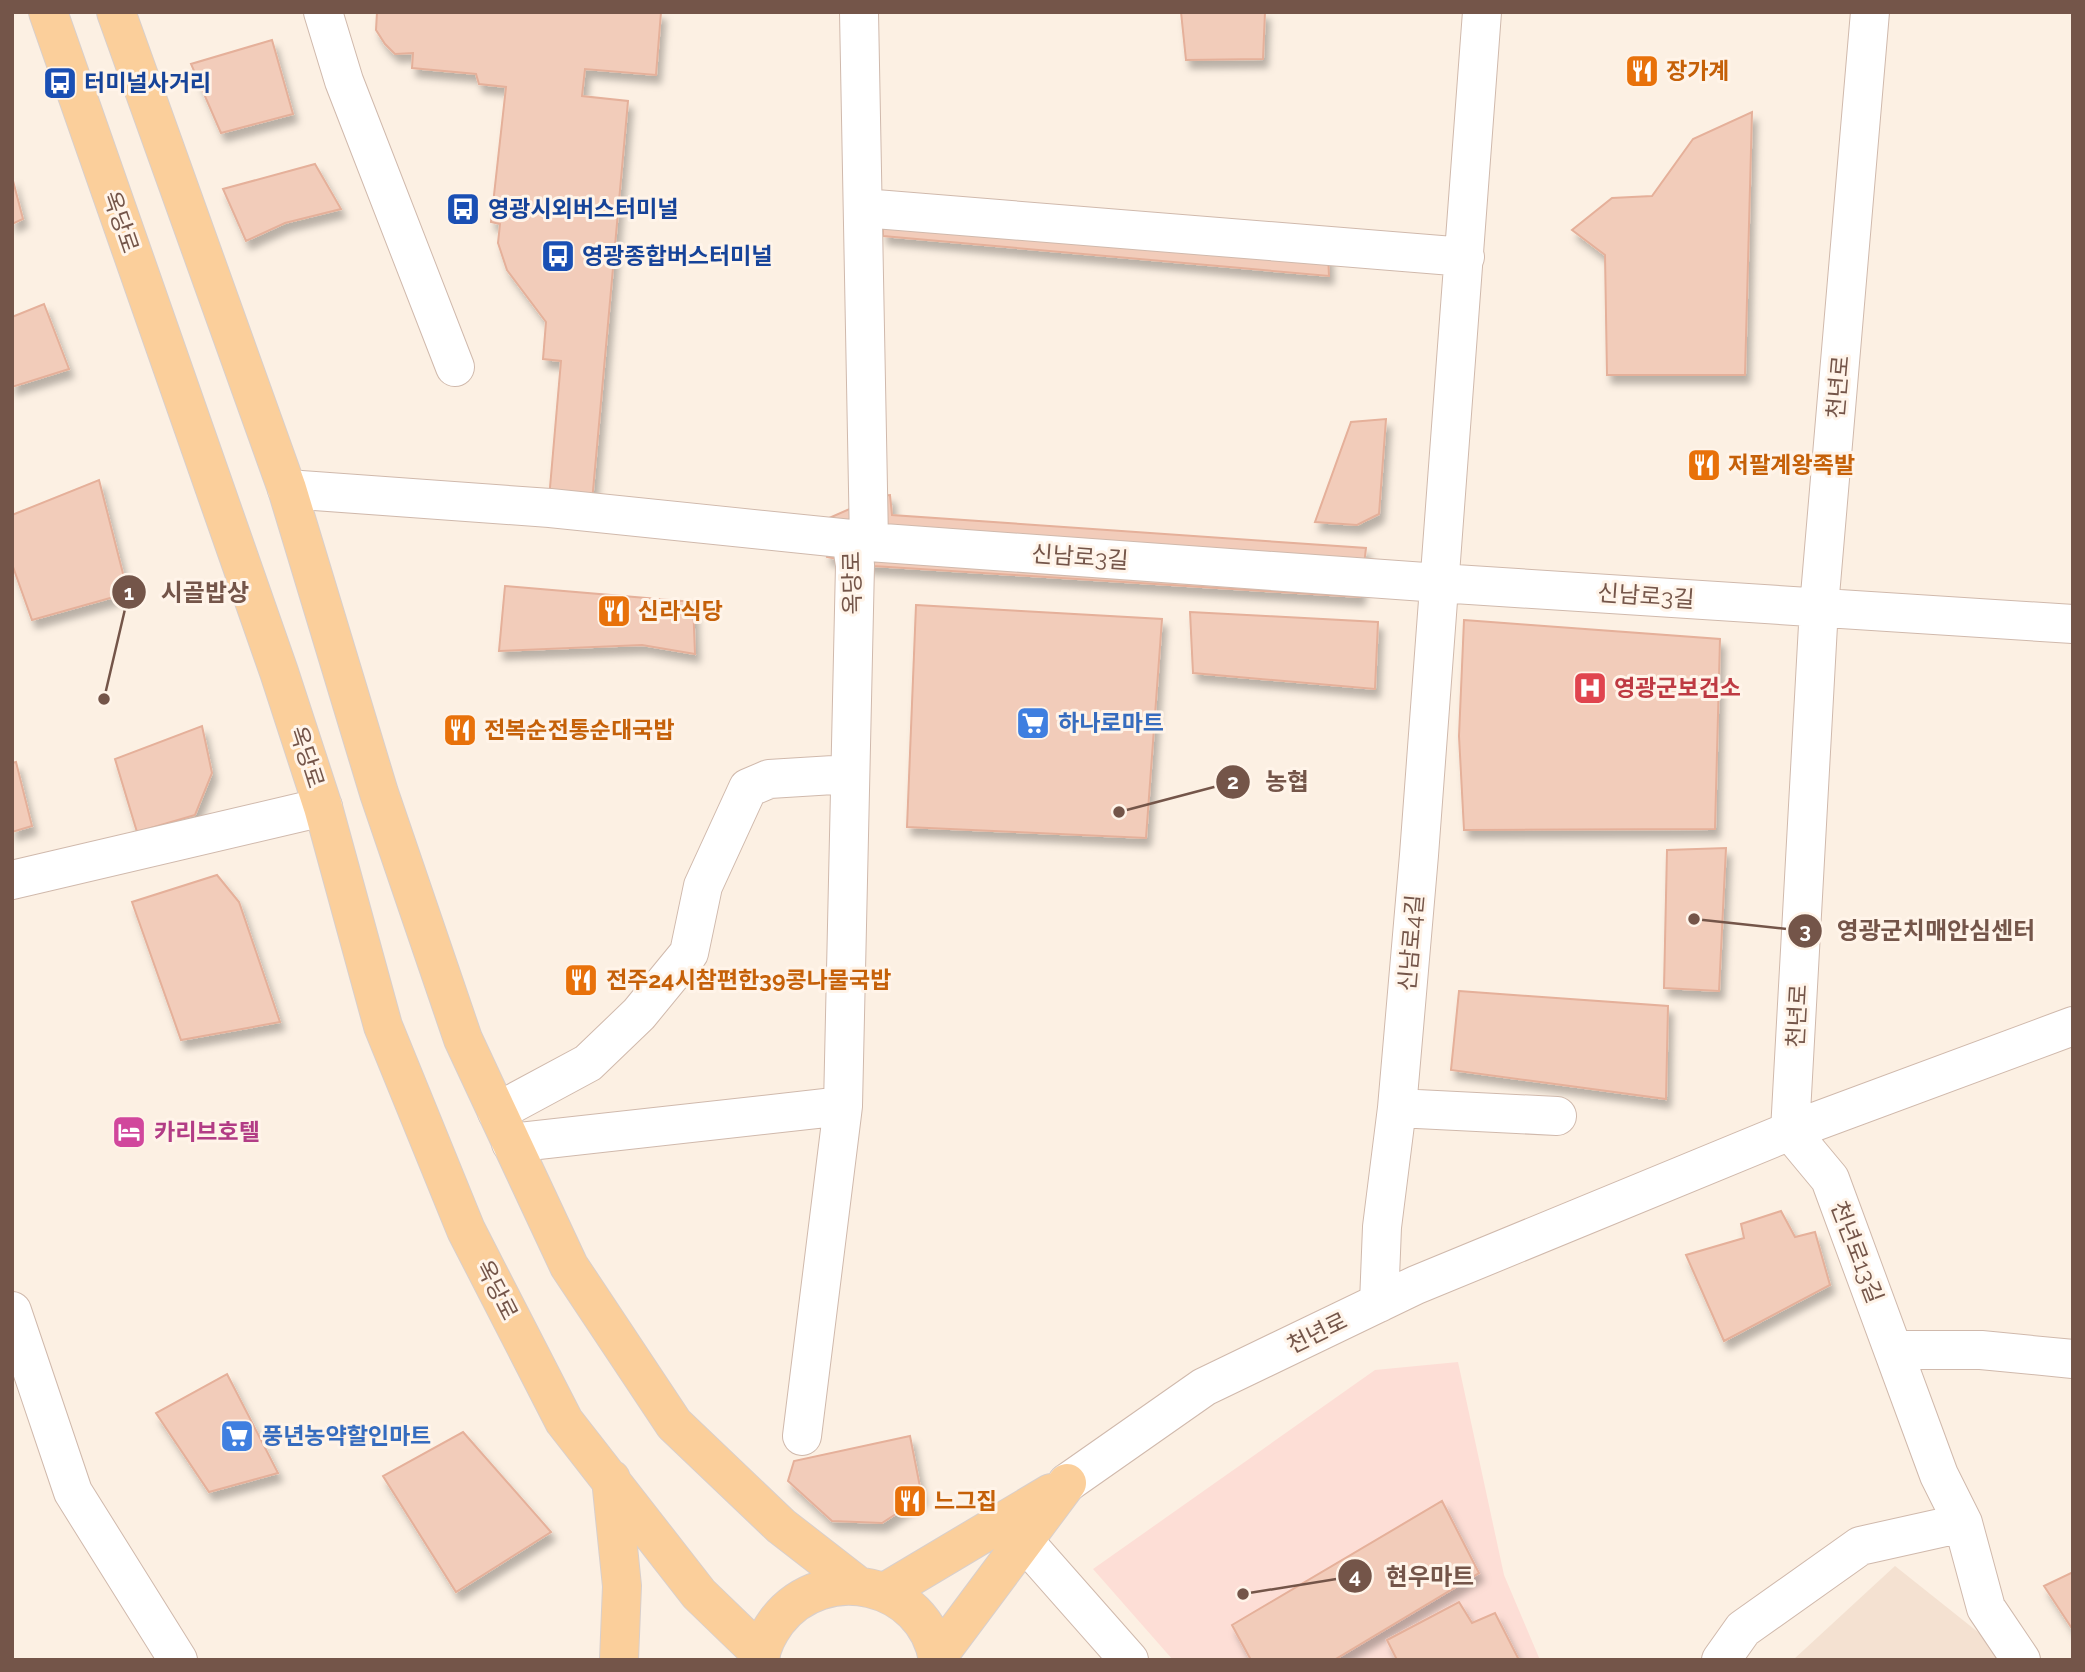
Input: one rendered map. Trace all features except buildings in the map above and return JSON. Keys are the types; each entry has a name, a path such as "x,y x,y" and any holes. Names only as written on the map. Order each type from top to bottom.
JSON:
{"main road":[{"name":"옥당로","path":"48,12 279,672 323,807 383,1026 466,1230 564,1421 699,1594 760,1657"},
{"path":"116,12 287,489 379,793 463,1039 569,1266 674,1424 781,1526 871,1589 909,1608 927,1630 938,1658"},
{"path":"611,1479 622,1586 619,1660"},
{"path":"760,1657 770,1631 778,1620 786,1610 807,1595 831,1586 871,1589 1068,1483"},
{"path":"938,1658 1068,1483"}],"street":[{"path":"323,12 344,80 455,368"},
{"path":"859,12 863,208 860,540"},
{"name":"신남로4길","path":"1379,1303 1382,1227 1397,1108 1419,855 1482,12"},
{"name":"천년로","path":"1068,1483 1204,1387 1416,1285 1790,1131 1819,607 1870,12"},
{"path":"863,208 1465,257"},
{"name":"옥당로","path":"287,489 550,508 860,540 855,565 843,1106 802,1436"},
{"name":"신남로3길","path":"860,540 1439,583 2073,624"},
{"path":"504,1128 588,1063 639,1014 689,953 703,886 748,788 769,779 850,774"},
{"path":"12,880 323,807"},
{"path":"1790,1131 2073,1026"},
{"path":"504,1128 843,1106"},
{"path":"1397,1108 1557,1116"},
{"name":"천년로13길","path":"1790,1131 1830,1179 1939,1475 1962,1523 1986,1608 2021,1660"},
{"path":"12,1311 74,1492 178,1660"},
{"path":"1894,1350 1981,1350 2073,1359"},
{"path":"1721,1660 1743,1629 1860,1546 1962,1523"},
{"path":"1024,1541 1129,1660"}],"shaded area":[{"path":"1458,1362 1504,1575 1540,1660 1173,1660 1093,1569 1375,1370"},
{"path":"1895,1566 2013,1660 1793,1660"}],"place":[{"name":"장가계","path":"1642,71"},
{"name":"터미널사거리","path":"60,83"},
{"name":"영광시외버스터미널","path":"463,209"},
{"name":"영광종합버스터미널","path":"558,256"},
{"name":"저팔계왕족발","path":"1704,465"},
{"name":"신라식당","path":"614,611"},
{"name":"영광군보건소","path":"1590,688"},
{"name":"시골밥상","path":"104,699"},
{"name":"하나로마트","path":"1033,723"},
{"name":"전복순전통순대국밥","path":"460,730"},
{"name":"농협","path":"1119,812"},
{"name":"영광군치매안심센터","path":"1694,919"},
{"name":"전주24시참편한39콩나물국밥","path":"581,980"},
{"name":"카리브호텔","path":"129,1132"},
{"name":"풍년농약할인마트","path":"237,1436"},
{"name":"느그집","path":"910,1501"},
{"name":"현우마트","path":"1243,1594"}]}
